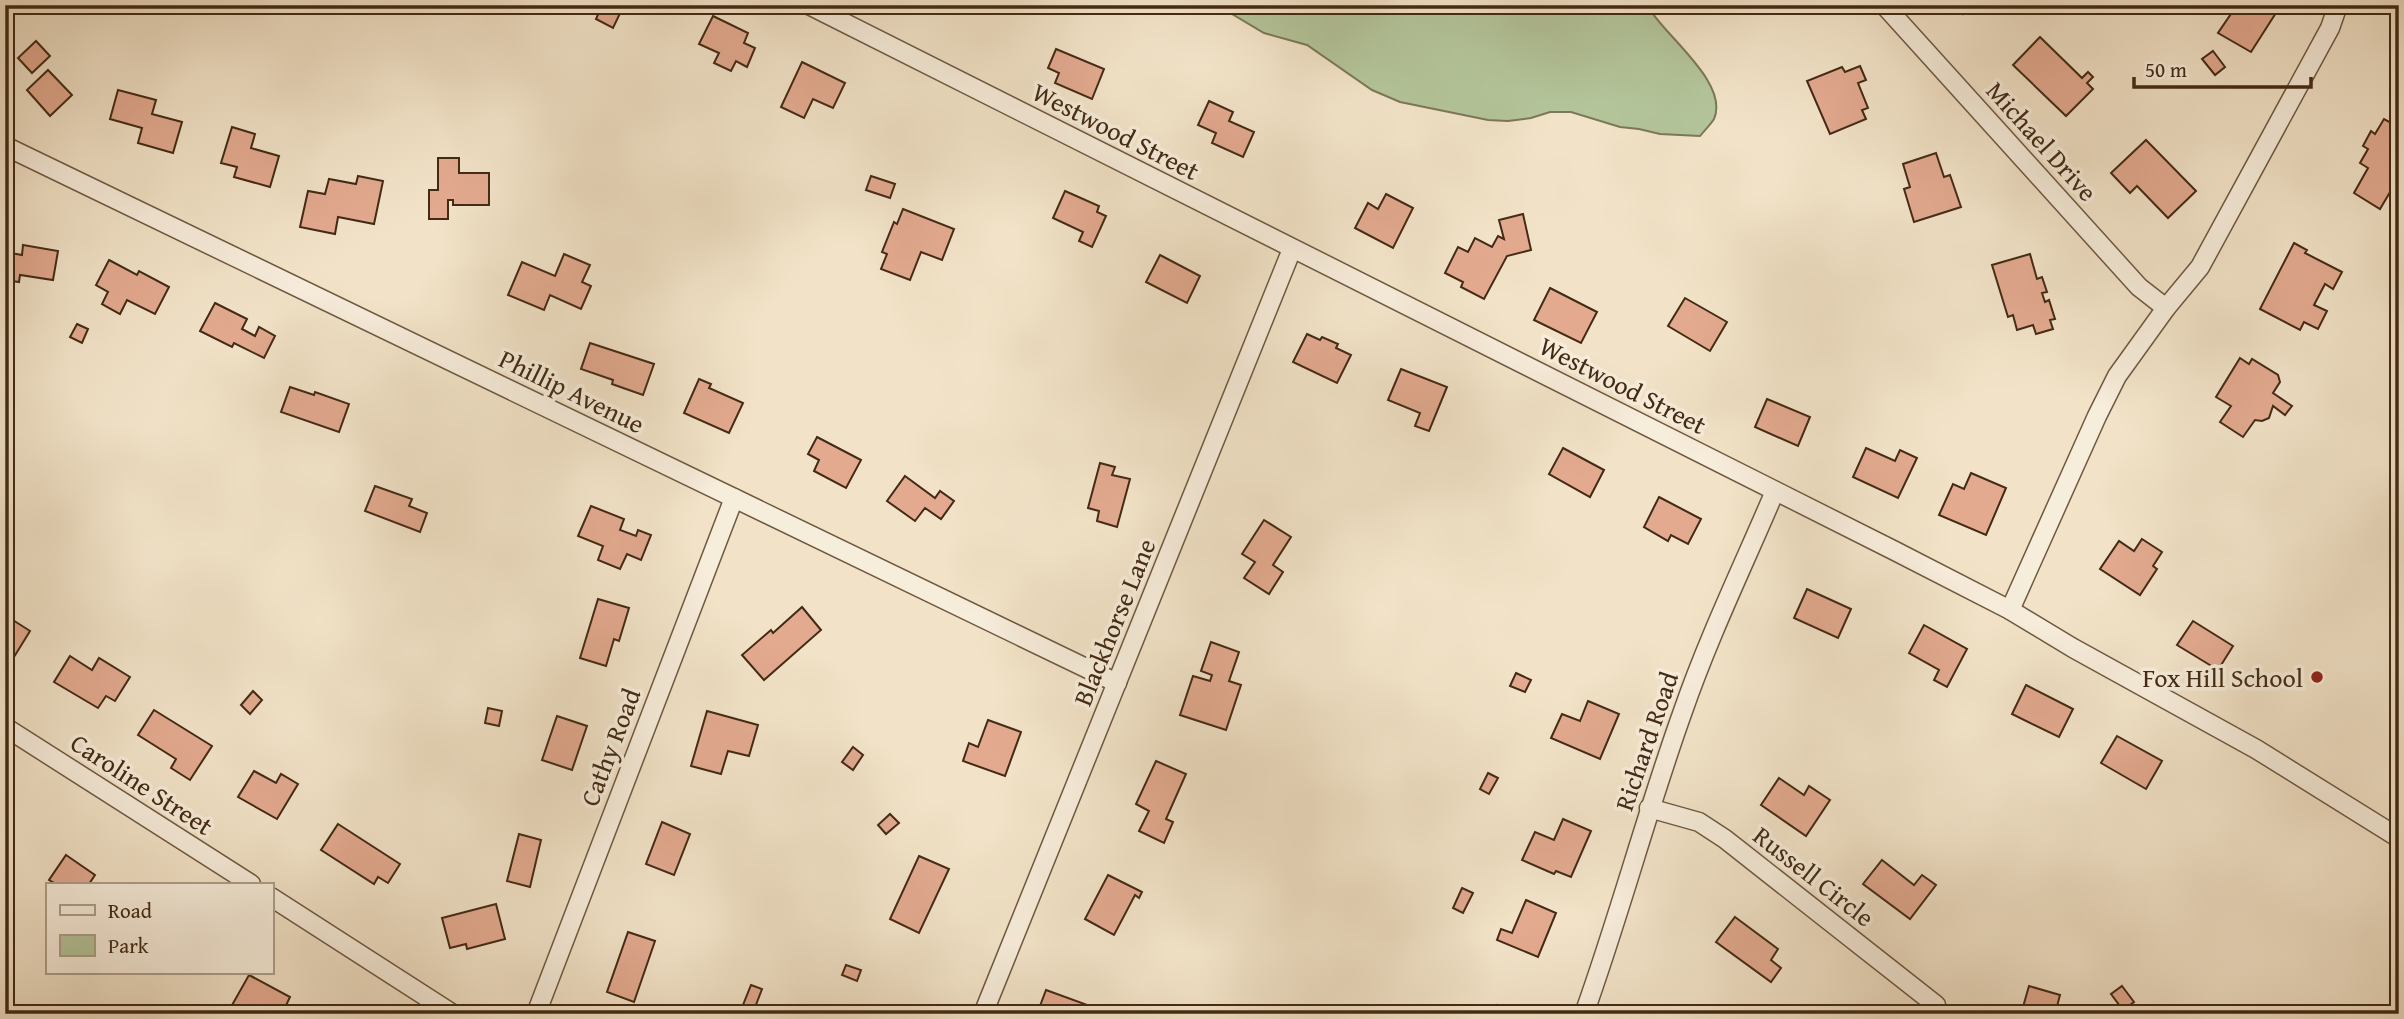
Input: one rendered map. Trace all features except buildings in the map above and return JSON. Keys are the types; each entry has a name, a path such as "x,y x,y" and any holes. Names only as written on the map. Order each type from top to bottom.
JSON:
{"street":[{"name":"Westwood Street","path":"809,5 2010,610 2294,771 2399,838"},
{"name":"Michael Drive","path":"1884,5 2139,287 2166,308"},
{"path":"2010,610 2117,376 2204,260 2330,28 2338,5"},
{"name":"Phillip Avenue","path":"5,146 1117,683"},
{"name":"Blackhorse Lane","path":"983,1014 1292,249"},
{"name":"Richard Road","path":"1584,1014 1691,688 1775,491"},
{"name":"Cathy Road","path":"536,1014 734,498"},
{"name":"Caroline Street","path":"5,727 249,883"},
{"name":"Russell Circle","path":"1650,808 1699,822 1718,834 1936,1005"},
{"path":"273,898 453,1014"}],"green space":[{"path":"1217,5 1647,5 1704,74 1716,105 1714,119 1700,136 1660,134 1620,127 1571,112 1550,112 1508,121 1488,120 1400,102 1372,90 1307,45 1264,33"}],"place":[{"name":"Fox Hill School","path":"2317,677"}]}
